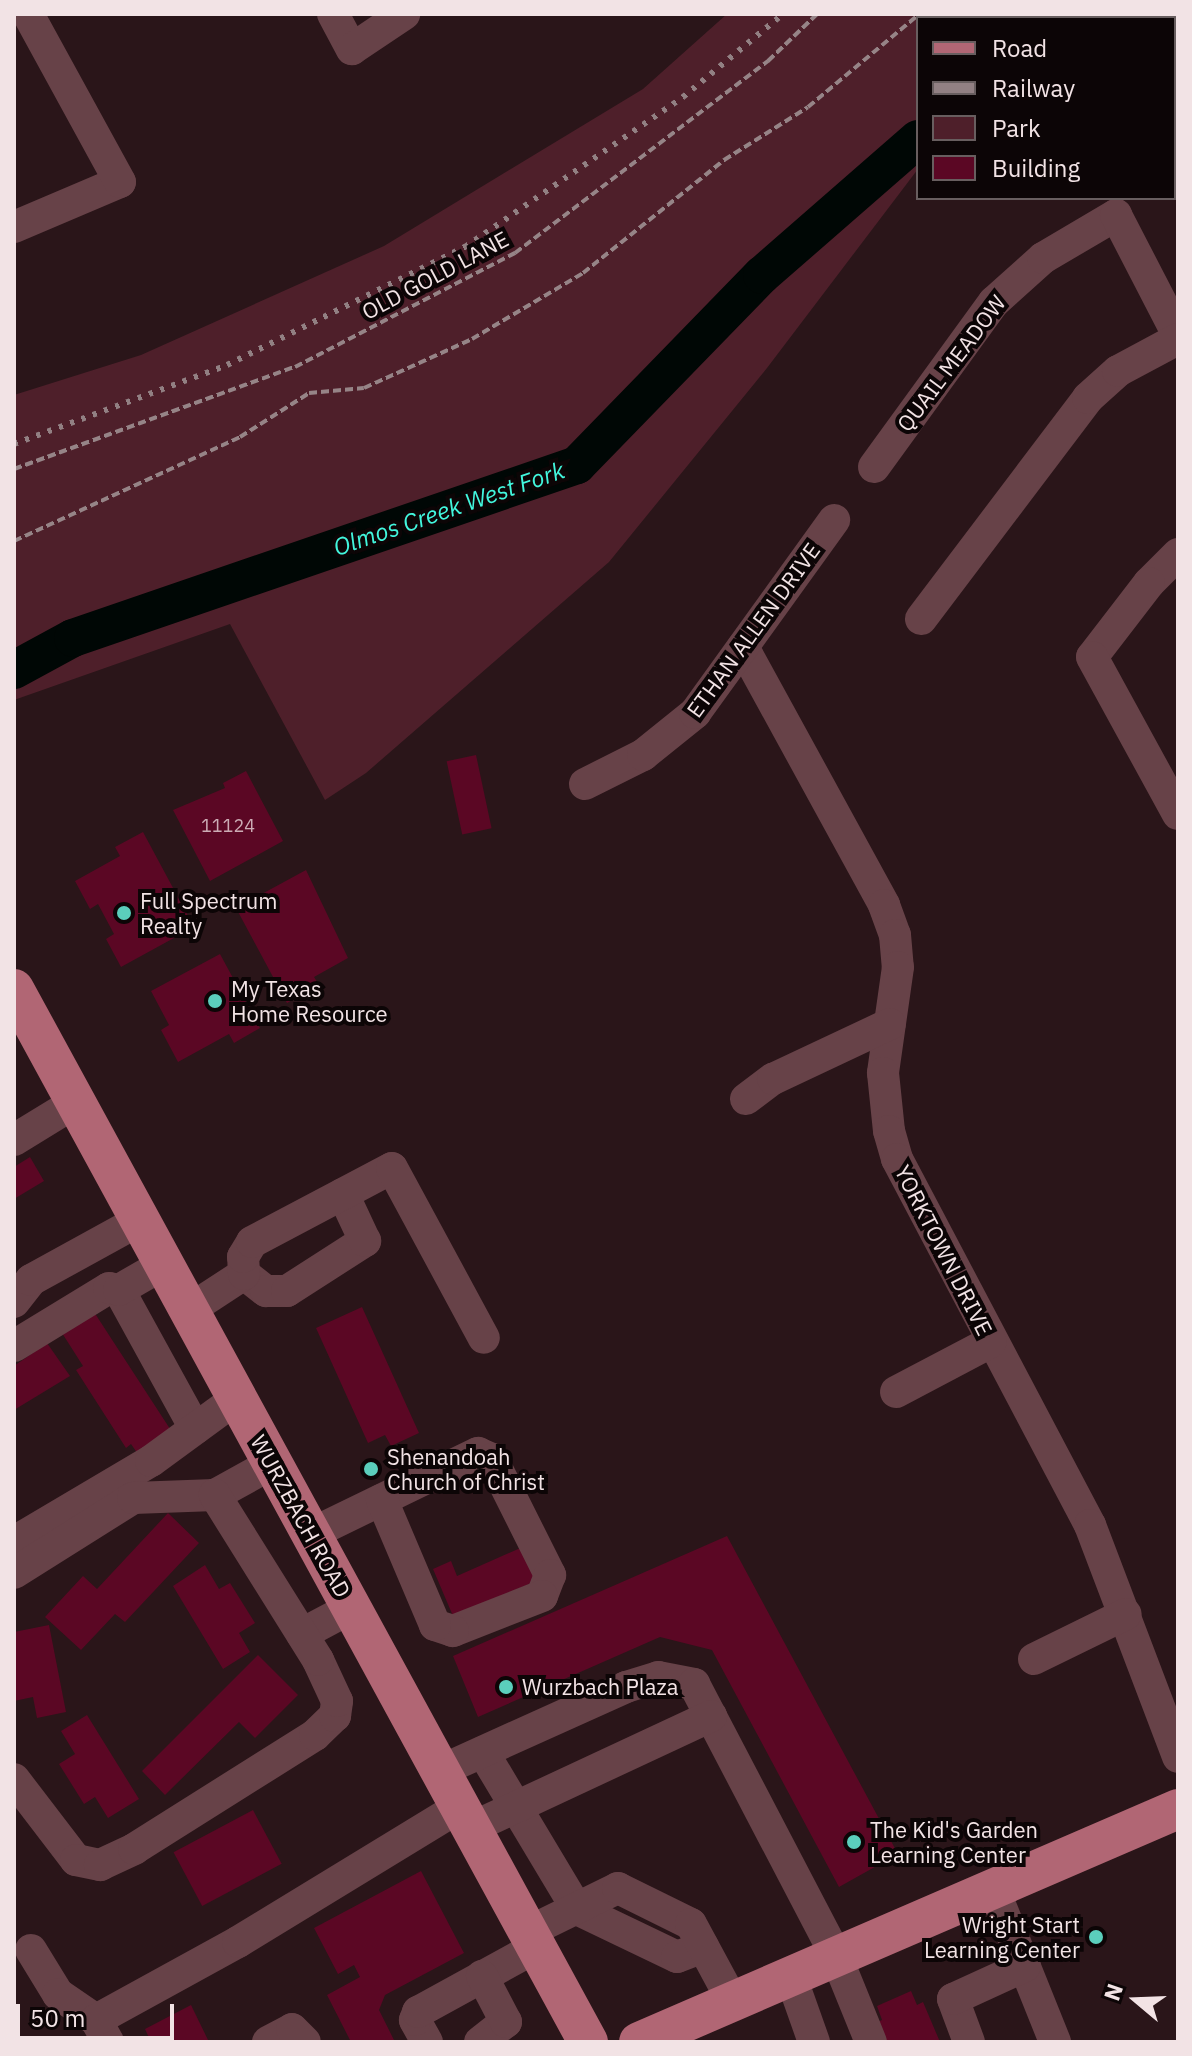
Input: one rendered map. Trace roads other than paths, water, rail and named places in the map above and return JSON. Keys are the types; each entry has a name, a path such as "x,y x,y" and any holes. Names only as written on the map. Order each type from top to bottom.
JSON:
{"main road":[{"name":"WURZBACH ROAD","path":"18,1004 76,1102 588,2042"},
{"path":"639,2042 1178,1809"}],"street":[{"path":"14,227 120,182 28,14"},
{"path":"333,14 352,49 404,14"},
{"name":"QUAIL MEADOW","path":"874,467 994,302 1043,258 1116,215 1178,337"},
{"path":"921,619 1088,398 1118,371 1178,337"},
{"name":"ETHAN ALLEN DRIVE","path":"585,784 672,737 743,647 834,520"},
{"path":"1178,554 1149,583 1092,657 1178,814"},
{"name":"YORKTOWN DRIVE","path":"743,647 884,905 898,967 883,1073 889,1131 897,1159 1090,1525 1178,1757"},
{"path":"746,1099 773,1079 890,1024"},
{"path":"14,1140 76,1102"},
{"path":"343,1194 365,1241 287,1291 266,1291 244,1274 243,1257 252,1242 392,1168 484,1338"},
{"path":"14,1302 31,1280 140,1220"},
{"path":"14,1346 109,1288 119,1290 164,1264"},
{"path":"189,1310 244,1274"},
{"path":"119,1290 195,1428"},
{"path":"896,1392 991,1342"},
{"path":"14,1542 195,1428 237,1398"},
{"path":"311,1534 478,1453 492,1459 550,1575 542,1596 453,1631 435,1625 382,1500"},
{"path":"14,1573 133,1498 215,1495 273,1463"},
{"path":"14,1779 76,1860 100,1865 134,1849 315,1735 335,1716 337,1701 302,1634 215,1495"},
{"path":"302,1634 351,1608"},
{"path":"1034,1659 1126,1614"},
{"path":"440,1771 658,1677 694,1684 836,1956 871,2042"},
{"path":"31,1950 58,1994 102,2031 238,1942 465,1817 511,1805 711,1716"},
{"path":"483,1752 511,1805 577,1909"},
{"path":"427,2042 415,2020 418,2012 482,1976 577,1909 618,1888 691,1924 733,2002"},
{"path":"994,1890 1055,2042"},
{"path":"969,2042 953,1999 1025,1966"},
{"path":"480,2042 506,2022 482,1976"},
{"path":"791,1977 817,2041"},
{"path":"268,2042 292,2029 305,2042"}],"waterway":[{"name":"Olmos Creek West Fork","path":"14,670 73,638 577,465 762,275 916,141"}],"railway":[{"path":"14,444 227,365 465,247 683,97 783,14"}],"place":[{"name":"Full Spectrum Realty","path":"124,913"},
{"name":"My Texas Home Resource","path":"215,1001"},
{"name":"Shenandoah Church of Christ","path":"371,1469"},
{"name":"Wurzbach Plaza","path":"506,1687"},
{"name":"The Kid's Garden Learning Center","path":"854,1842"},
{"name":"Wright Start Learning Center","path":"1096,1937"}]}
